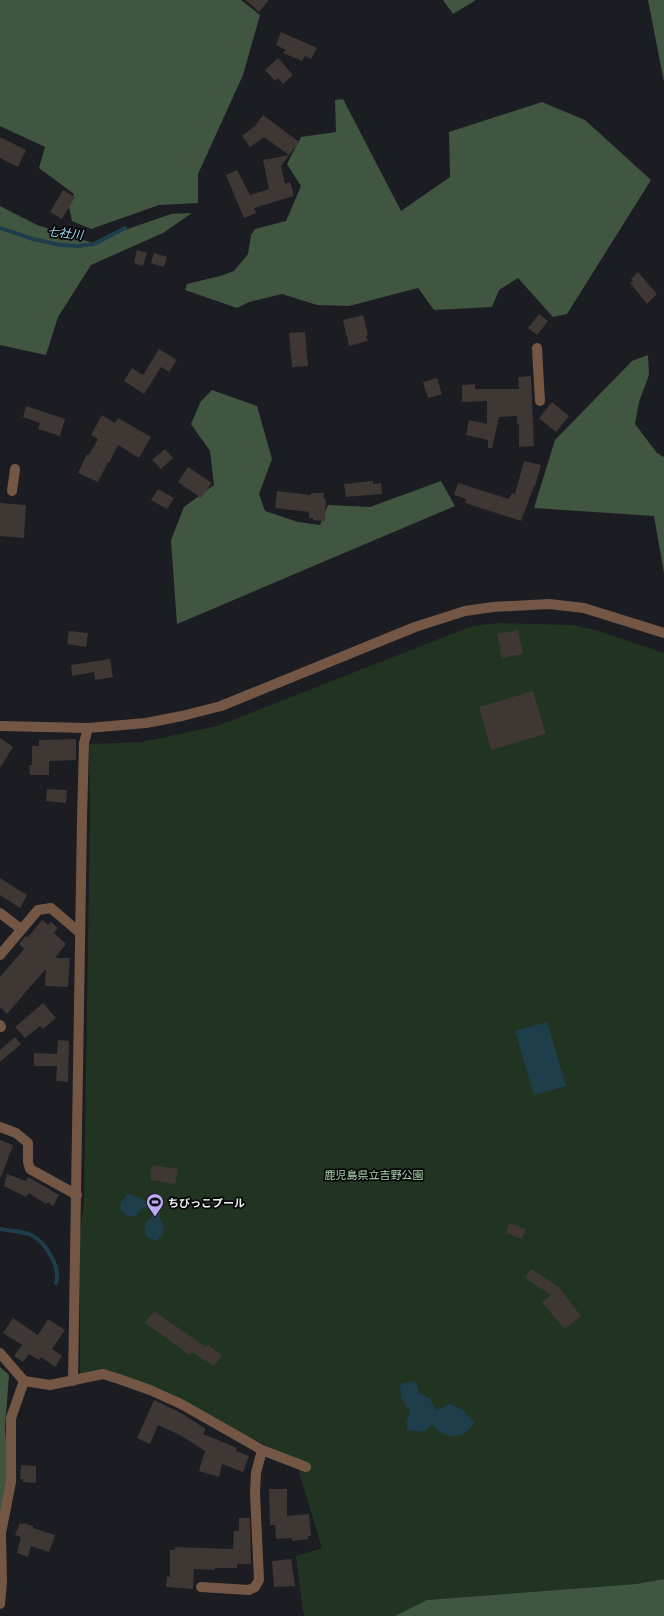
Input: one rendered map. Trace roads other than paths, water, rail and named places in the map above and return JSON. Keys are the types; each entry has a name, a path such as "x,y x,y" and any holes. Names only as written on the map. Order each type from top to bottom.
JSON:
{"street":[{"path":"537,348 540,401"},
{"path":"12,491 15,469"},
{"path":"0,726 88,728 146,723 182,716 221,706 415,627 465,611 492,607 531,604 584,608 664,633"},
{"path":"73,1381 84,750 88,728"},
{"path":"0,955 38,910 51,908 80,933"},
{"path":"0,913 21,929"},
{"path":"0,1127 16,1133 28,1143 28,1162 30,1169 77,1195"},
{"path":"0,1353 24,1381 50,1385 103,1374 150,1390 181,1404 262,1450 306,1467"},
{"path":"0,1604 2,1582 1,1533 11,1482 11,1418 24,1381"},
{"path":"201,1587 250,1590 259,1580 255,1493 256,1473 262,1450"}],"water":[{"path":"547,1022 566,1086 534,1095 515,1031"},
{"name":"ちびっこプール","path":"128,1194 149,1201 155,1196 162,1198 164,1205 160,1211 160,1216 163,1231 162,1236 156,1241 147,1237 145,1231 146,1223 152,1217 152,1209 142,1208 136,1216 127,1216 120,1209 121,1202"},
{"path":"416,1381 419,1393 430,1398 436,1410 450,1404 463,1410 475,1423 463,1434 454,1436 442,1433 432,1424 424,1432 407,1430 407,1422 410,1411 401,1398 400,1384"}],"waterway":[{"name":"七社川","path":"0,228 33,239 60,245 78,246 94,244 125,228"},
{"path":"0,1229 20,1232 37,1238 47,1249 54,1263 57,1277 56,1283"}],"place":[{"name":"ちびっこプール","path":"155,1217"}],"park label":[{"name":"鹿児島県立吉野公園","path":"374,1174"}]}
